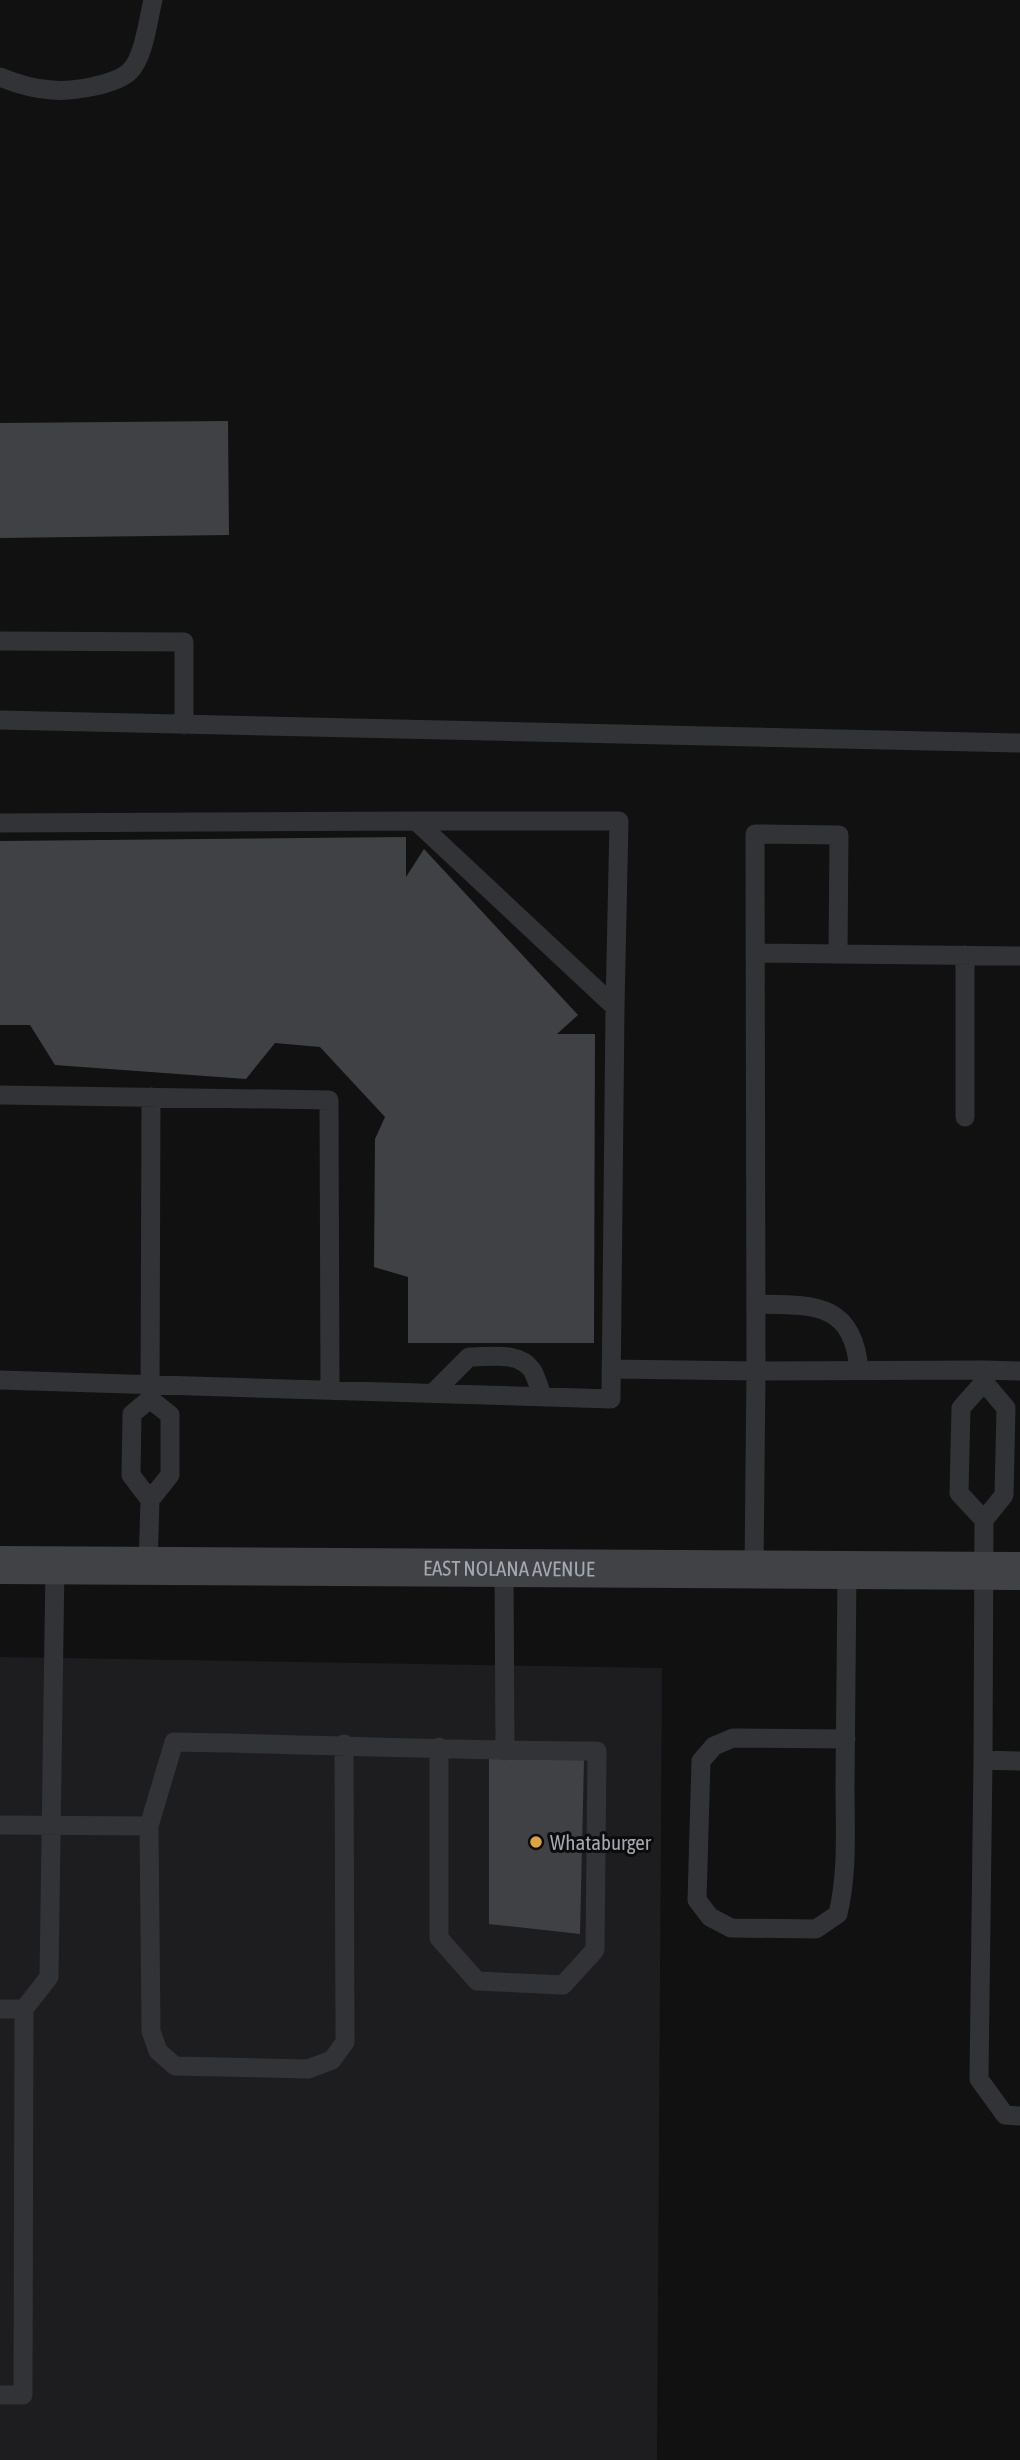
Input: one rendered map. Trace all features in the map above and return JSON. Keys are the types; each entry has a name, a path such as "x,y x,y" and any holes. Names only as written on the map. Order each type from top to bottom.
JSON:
{"main road":[{"name":"EAST NOLANA AVENUE","path":"0,1565 1002,1571"}],"lane":[{"path":"0,78 19,85 54,90 107,84 129,73 138,59 153,0"},
{"path":"0,640 184,642 184,725"},
{"path":"0,720 1020,743"},
{"path":"416,821 615,1007"},
{"path":"0,823 618,821 611,1399 330,1390 150,1391 0,1380"},
{"path":"754,1569 755,834 839,835 838,954"},
{"path":"755,953 1020,956"},
{"path":"965,955 965,1117"},
{"path":"0,1095 329,1100 330,1390"},
{"path":"150,1500 131,1475 132,1414 150,1391 151,1097"},
{"path":"756,1304 808,1305 830,1311 846,1327 857,1346 859,1370"},
{"path":"433,1393 469,1357 511,1357 522,1360 532,1371 542,1397"},
{"path":"611,1369 859,1370 984,1376 1020,1369"},
{"path":"984,1376 1006,1408 1004,1495 984,1520"},
{"path":"984,1376 961,1408 959,1493 984,1520 1002,1571 984,1760 979,2079 1005,2115 1020,2116"},
{"path":"148,1566 150,1500 170,1475 170,1415 150,1391"},
{"path":"0,2395 23,2395 24,2009 49,1977 55,1565"},
{"path":"503,1567 505,1751"},
{"path":"846,1739 733,1738 715,1746 701,1760 697,1900 710,1917 731,1928 816,1929 838,1914 845,1888 846,1739 847,1570"},
{"path":"344,1744 345,2042 332,2060 307,2069 175,2066 158,2052 151,2031 149,1826 174,1742 344,1744 439,1747 505,1751 597,1751 595,1950 563,1985 477,1981 439,1938 439,1747"},
{"path":"984,1760 1020,1761"},
{"path":"0,1825 149,1826"},
{"path":"0,2009 24,2009"}],"shaded area":[{"path":"0,1657 662,1668 657,2460 0,2460"}],"building":[{"path":"228,421 229,535 0,538 0,423"},
{"path":"406,837 406,877 424,849 578,1015 557,1034 595,1034 594,1343 408,1343 408,1277 374,1267 375,1139 385,1117 320,1047 275,1043 246,1079 55,1065 30,1025 0,1025 0,841"},
{"name":"Whataburger","path":"489,1759 584,1760 580,1934 489,1924"}],"place":[{"name":"Whataburger","path":"536,1842"}]}
